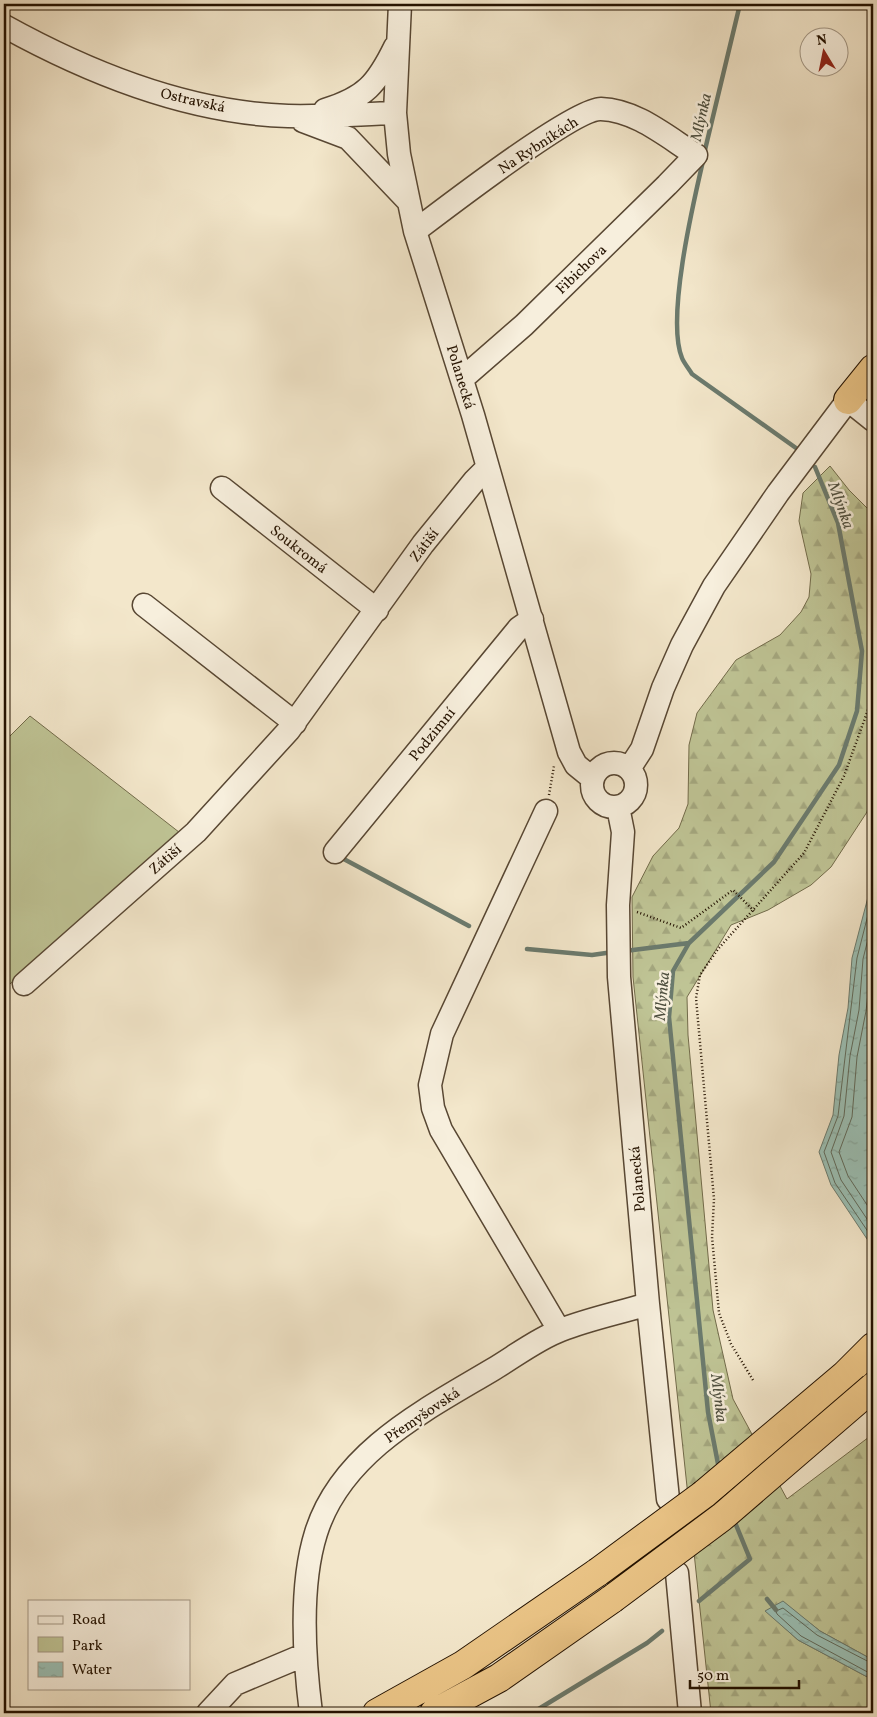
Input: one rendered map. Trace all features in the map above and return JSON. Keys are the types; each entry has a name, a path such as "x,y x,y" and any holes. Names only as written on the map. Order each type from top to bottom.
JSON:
{"highway":[{"path":"848,400 873,369"},
{"path":"377,1713 463,1665 598,1572 704,1494 845,1375 873,1348"},
{"path":"434,1713 499,1678 612,1599 722,1517 873,1387"}],"street":[{"name":"Polanecká","path":"400,4 395,113 399,154 415,231 462,379 532,619 561,753 592,778"},
{"name":"Ostravská","path":"4,26 83,66 145,89 213,106 288,116 395,113"},
{"path":"288,116 321,111 345,104 366,92 382,72 397,42"},
{"name":"Na Rybníkách","path":"415,231 539,142 577,117 600,109 629,114 696,155"},
{"path":"288,116 348,138 408,201"},
{"name":"Fibichova","path":"462,379 524,325 696,155"},
{"path":"629,769 642,749 663,688 682,645 714,586 778,493 848,400 873,420"},
{"name":"Zátiší","path":"24,984 196,832 295,723 423,544 487,468"},
{"name":"Soukromá","path":"222,488 377,610"},
{"path":"144,605 295,723"},
{"name":"Podzimní","path":"335,852 519,628 532,619"},
{"path":"610,763 620,764 629,769 636,781 635,791 630,800 618,807 605,805 597,800 592,788 592,778 600,767 610,763"},
{"name":"Polanecká","path":"618,807 623,832 618,905 619,977 648,1304 668,1498"},
{"path":"546,811 442,1034 430,1085 432,1108 440,1130 559,1330"},
{"name":"Přemyšovská","path":"311,1713 304,1655 308,1576 312,1545 322,1517 347,1478 373,1449 411,1419 559,1330 648,1304"},
{"path":"677,1573 690,1713"},
{"path":"208,1713 235,1684 304,1655"}],"path":[{"path":"873,492 868,507 873,544"},
{"path":"753,1380 732,1344 719,1313 712,1237 714,1199 696,998 700,975 718,949 804,853 844,776 873,696"},
{"path":"546,811 561,753"},
{"path":"618,905 681,928 733,890 754,911"}],"green space":[{"path":"830,466 849,490 873,514 873,788 867,812 831,867 811,885 768,910 731,925 687,997 688,1035 713,1310 733,1399 787,1499 873,1434 873,1660 820,1631 783,1602 766,1611 798,1640 873,1680 873,1713 711,1713 633,977 632,897 653,856 679,828 688,804 689,745 697,713 736,660 780,635 801,612 809,597 811,574 799,521 803,493"},
{"path":"30,716 184,836 4,989 4,742"}],"water":[{"path":"873,878 873,1248 831,1185 819,1152 833,1115 839,1055 848,1008 852,958"},
{"path":"783,1601 820,1631 873,1660 873,1680 798,1640 765,1611"}],"waterway":[{"name":"Mlýnka","path":"704,154 740,4"},
{"name":"Mlýnka","path":"703,161 693,204 679,290 678,340 682,358 692,374 796,448"},
{"name":"Mlýnka","path":"719,1469 708,1412 669,1017 673,971 689,943 774,862 839,765 857,711 862,651 838,523 815,467"},
{"path":"340,857 469,926"},
{"path":"625,951 689,943"},
{"path":"527,949 592,955 613,952"},
{"path":"699,1601 750,1559 734,1520"},
{"name":"Mlýnka","path":"767,1599 776,1610"},
{"path":"532,1713 647,1643 662,1631"}]}
